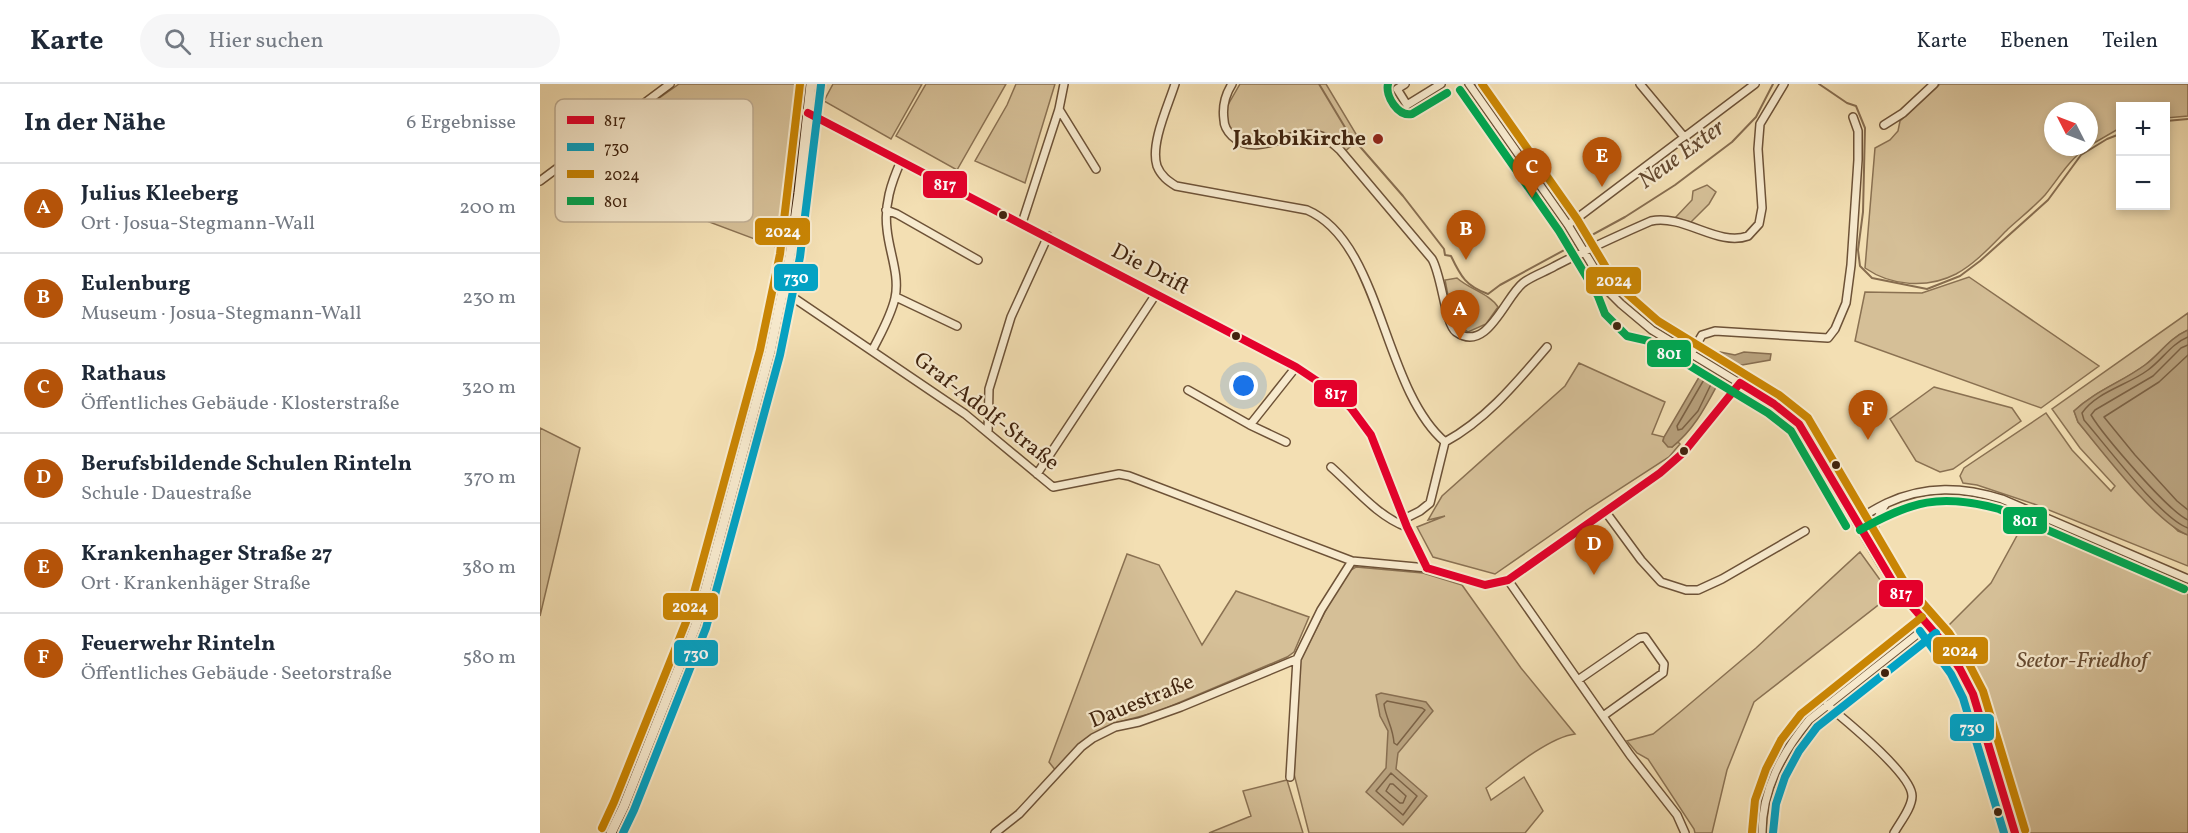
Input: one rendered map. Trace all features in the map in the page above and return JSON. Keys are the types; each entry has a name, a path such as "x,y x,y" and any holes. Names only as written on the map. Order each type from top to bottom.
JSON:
{"main road":[{"path":"611,833 662,713 699,617 770,352 783,292 799,192 811,84"}],"street":[{"path":"650,99 670,84"},
{"path":"1022,223 1059,109 1064,84"},
{"path":"1175,84 1156,145 1157,166 1163,177 1176,186 1307,210 1320,216 1336,229 1367,284 1412,398 1434,432 1445,442"},
{"path":"1232,84 1226,93 1223,109 1224,126 1233,136 1242,143 1252,144 1271,143 1304,134 1326,137 1340,150 1432,259 1440,275 1450,327 1466,336 1484,332 1494,322 1521,284 1580,245 1661,219 1675,220 1730,238 1748,236 1759,224 1762,208 1758,141 1760,124 1785,84"},
{"path":"1405,84 1397,89 1407,105 1441,84"},
{"path":"1469,84 1568,225 1608,291 1629,313 1690,354 1774,404 1799,424 1897,589 1929,625 1960,669 1973,694 2015,833"},
{"path":"1640,84 1685,138"},
{"path":"1568,225 1755,84"},
{"path":"1884,125 1902,113 1934,84"},
{"path":"1059,109 1096,169"},
{"name":"Die Drift","path":"808,113 1048,236 1296,368 1335,393 1351,408 1371,435 1405,523 1427,568"},
{"path":"1690,354 1702,334 1714,331 1828,338 1835,329 1846,303 1851,265 1858,160 1858,131 1853,117"},
{"path":"873,349 891,314 896,297 896,277 887,231 886,210 891,182 901,161"},
{"path":"540,181 555,170"},
{"path":"886,210 978,260"},
{"path":"988,433 989,389 1008,327 1048,236"},
{"name":"Graf-Adolf-Straße","path":"783,292 873,349 942,397 1053,487 1119,474 1129,476 1352,561"},
{"path":"1038,474 1156,294"},
{"path":"896,297 957,326"},
{"path":"1331,467 1394,522 1405,523 1430,502 1445,442 1462,432 1488,410 1513,386 1547,347"},
{"path":"1250,425 1296,368"},
{"path":"1290,777 1297,659 1321,610 1352,561 1427,568 1485,585 1508,580 1660,473 1684,452 1736,381"},
{"path":"1188,390 1250,425 1286,442"},
{"path":"1855,521 1887,503 1922,491 1954,488 1979,492 2002,499 2188,579"},
{"path":"1881,564 1872,537 1873,528 1887,503"},
{"path":"1605,512 1641,560 1661,582 1686,590 1698,590 1722,579 1805,531"},
{"path":"1508,580 1630,755 1677,815 1685,833"},
{"path":"1762,833 1771,780 1782,757 1804,727 1827,705 1929,625"},
{"path":"1578,680 1639,638 1645,638 1658,655 1664,664 1663,673 1603,716"},
{"name":"Dauestraße","path":"995,833 1019,814 1093,738 1115,727 1139,722 1181,707 1297,659"},
{"path":"1827,705 1877,747 1910,787 1912,800 1894,833"}],"green space":[{"path":"679,84 805,84 784,250 709,222 753,222 753,99 658,99"},
{"path":"833,84 922,84 891,139 824,101"},
{"path":"926,84 1006,84 957,170 896,136"},
{"path":"1016,84 1055,84 1025,183 975,161 1007,105"},
{"path":"1240,84 1326,84 1359,139 1343,153 1316,134 1253,143 1231,135 1224,124 1225,110"},
{"path":"1940,84 2188,84 2188,116 2170,118 2170,102 2116,102 2116,130 2098,141 2098,102 2044,102 2044,156 2077,156 2045,195 1977,259 1956,274 1933,282 1898,282 1886,279 1865,268 1875,148 1890,140 1898,131 1900,121"},
{"path":"1707,185 1716,192 1709,204 1691,222 1675,218 1692,200 1693,191"},
{"path":"1969,277 2099,366 2041,408 1855,341 1865,292 1922,293"},
{"path":"1457,278 1490,299 1498,307 1486,324 1468,332 1453,321 1445,280"},
{"path":"2188,313 2188,330 2145,365 2074,411 2078,422 2118,470 2178,531 2188,535 2188,566 2034,504 1977,485 1963,483 1960,476 1964,468 2046,413 2072,450 2111,491 2115,486 2080,448 2052,409"},
{"path":"1579,363 1665,402 1652,434 1664,437 1663,441 1672,447 1678,442 1680,444 1669,457 1495,574 1433,557 1417,527 1445,516 1428,520 1442,496 1565,386"},
{"path":"1934,387 2012,408 2021,421 1953,469 1940,472 1916,461 1890,419"},
{"path":"540,428 580,448 540,616"},
{"name":"Seetor-Friedhof","path":"2025,521 2188,590 2188,833 2023,833 1972,665 1943,631 1991,583"},
{"path":"1860,552 1891,595 1754,702 1727,770 1712,833 1695,833 1648,759 1637,753 1627,741 1653,734 1679,713 1756,648"},
{"path":"1127,554 1159,565 1202,645 1236,591 1309,617 1294,652 1287,657 1157,712 1115,723 1094,735 1056,771 1049,762"},
{"path":"1356,567 1423,573 1462,585 1521,668 1575,734 1553,741 1541,748 1486,788 1491,800 1524,777 1543,811 1525,833 1309,833 1294,774 1300,661 1330,602 1349,571"},
{"path":"1287,780 1303,833 1209,833 1251,816 1243,791"}],"water":[{"path":"2188,330 2188,535 2175,528 2145,502 2078,422 2074,411 2145,365 2170,342"},
{"path":"1720,352 1735,355 1744,352 1771,354 1770,360 1742,365 1729,364 1698,419 1682,438 1672,447 1668,447 1663,441 1664,437 1709,360"},
{"path":"1381,693 1426,702 1433,711 1398,753 1396,769 1427,796 1403,825 1366,792 1386,768 1388,731 1380,716 1376,695"}],"waterway":[{"name":"Neue Exter","path":"1319,84 1349,134 1403,196 1444,249 1445,255 1451,256 1465,280 1474,288 1488,294 1500,285 1625,217 1675,185 1732,142 1756,117 1773,84"},
{"name":"Neue Exter","path":"1819,84 1847,103 1856,106 1865,128 1863,212 1858,250 1860,266 1872,278 1927,289 1960,276 1980,261 2048,200 2081,155 2116,136"},
{"name":"Neue Exter","path":"2170,121 2188,119"}],"transit line":[{"name":"2024","path":"602,828 686,622 760,350 780,254 800,84"},
{"name":"801","path":"1388,84 1394,105 1407,114 1412,114 1447,93"},
{"name":"2024","path":"1482,84 1577,219 1616,284 1658,321 1779,395 1808,418 1905,583 1949,633 1969,664 1983,691 2025,830"},
{"name":"730","path":"623,833 706,628 780,355 800,257 821,85"},
{"name":"801","path":"1460,90 1559,231 1598,296 1605,314 1627,336 1649,341 1768,413 1791,431 1846,526"},
{"name":"817","path":"808,113 1296,367 1335,393 1351,408 1371,435 1407,527 1427,568"},
{"name":"817","path":"1740,383 1774,404 1799,424 1897,589 1941,640 1960,669 1973,694 2015,833"},
{"name":"817","path":"1427,568 1485,585 1508,580 1660,473 1684,452 1740,383"},
{"name":"801","path":"1860,530 1911,506 1943,501 1978,504 1999,509 2184,589"},
{"name":"2024","path":"1752,832 1755,800 1766,769 1781,740 1801,714 1922,617"},
{"name":"730","path":"1920,631 1951,674 1963,698 2004,833"},
{"name":"730","path":"1773,833 1776,804 1785,777 1799,751 1817,727 1936,633"}],"place":[{"name":"Jakobikirche","path":"1378,139"},
{"name":"Krankenhager Straße 27","path":"1602,187"},
{"name":"Rathaus","path":"1532,198"},
{"name":"Eulenburg","path":"1466,260"},
{"name":"Julius Kleeberg","path":"1460,340"},
{"name":"Feuerwehr Rinteln","path":"1868,440"},
{"name":"Berufsbildende Schulen Rinteln","path":"1594,575"}]}
